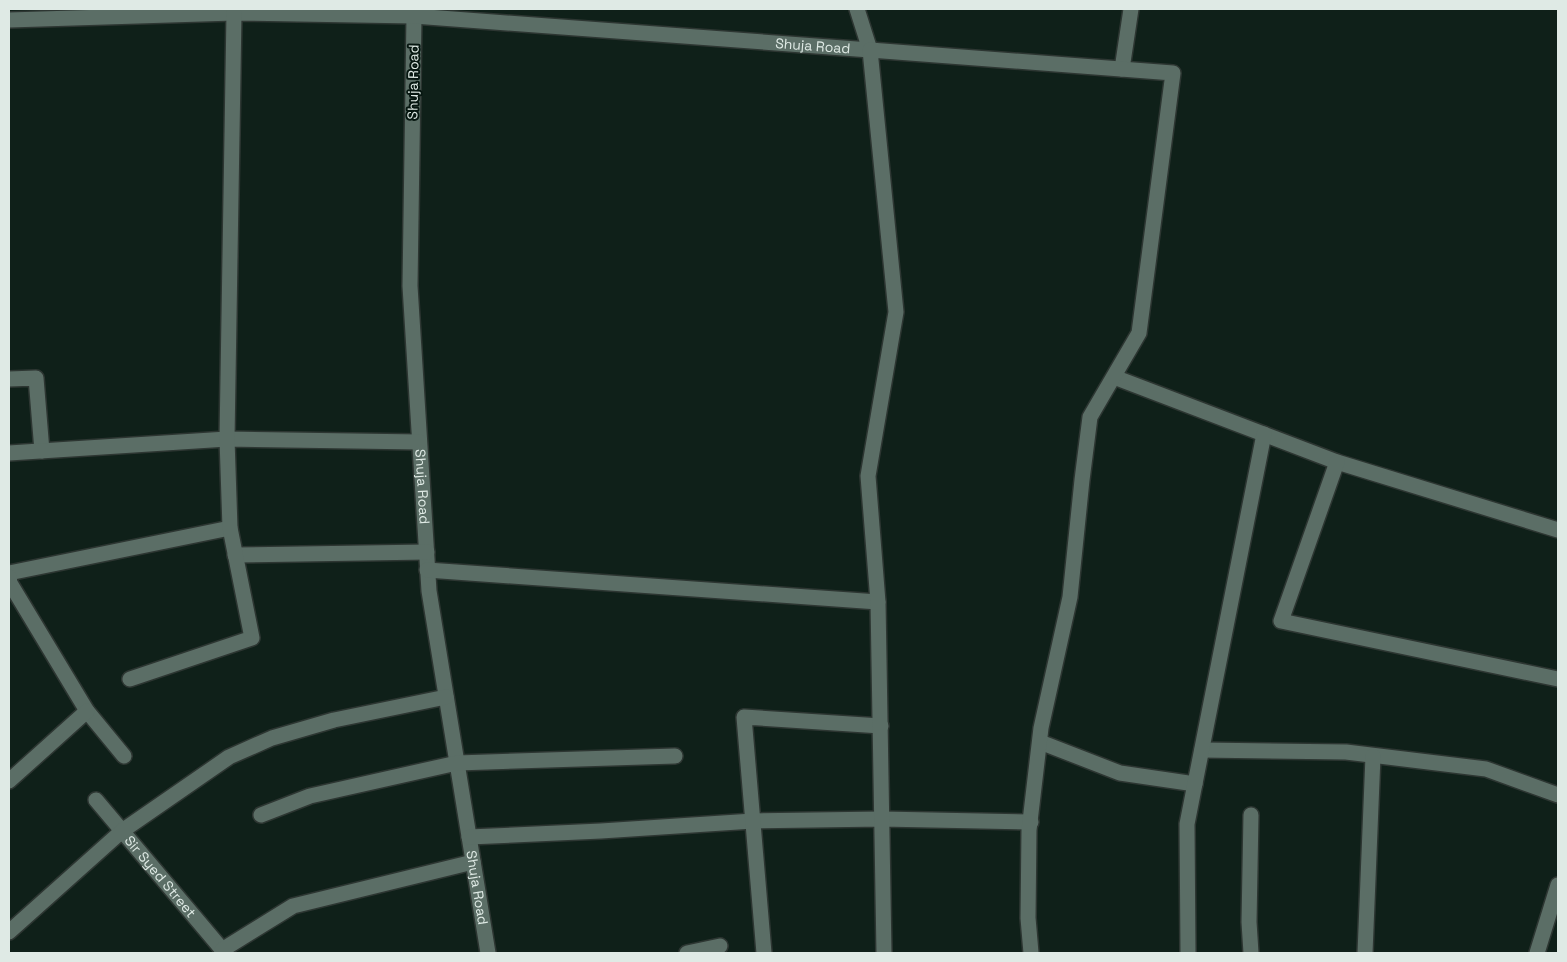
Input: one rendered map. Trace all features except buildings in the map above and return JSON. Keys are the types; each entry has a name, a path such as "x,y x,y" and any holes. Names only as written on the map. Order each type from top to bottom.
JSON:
{"street":[{"name":"Shuja Road","path":"9,20 234,14 414,16 870,50 857,9"},
{"path":"1122,69 1131,9"},
{"path":"130,680 252,638 230,528 227,439 234,14"},
{"name":"Shuja Road","path":"414,16 410,286 429,591 488,953"},
{"path":"884,953 878,602 868,476 896,312 870,50 1173,73 1139,333 1090,417 1070,597 1041,728 1031,822 1028,918 1031,953"},
{"path":"1114,377 1337,462 1558,530"},
{"path":"9,379 36,378 42,451"},
{"path":"1188,953 1187,824 1264,434"},
{"path":"9,453 227,439 419,442"},
{"path":"1337,462 1281,621 1558,679"},
{"path":"9,573 230,528"},
{"path":"236,556 426,552"},
{"path":"428,570 878,602"},
{"path":"9,577 10,583 87,711 124,756"},
{"path":"9,932 122,831 229,757 272,738 334,720 446,697"},
{"path":"9,781 87,711"},
{"path":"764,953 744,717 880,726"},
{"path":"1040,742 1120,773 1195,784"},
{"path":"1202,750 1346,752 1486,769 1558,795"},
{"path":"261,815 310,796 457,763 675,756"},
{"path":"1365,953 1373,756"},
{"name":"Sir Syed Street","path":"96,800 224,952"},
{"path":"1251,815 1249,922 1251,953"},
{"path":"469,837 601,832 753,821 882,819 1031,822"},
{"path":"224,952 292,906 473,862"},
{"path":"1537,953 1558,885"},
{"path":"687,953 720,946"}]}
